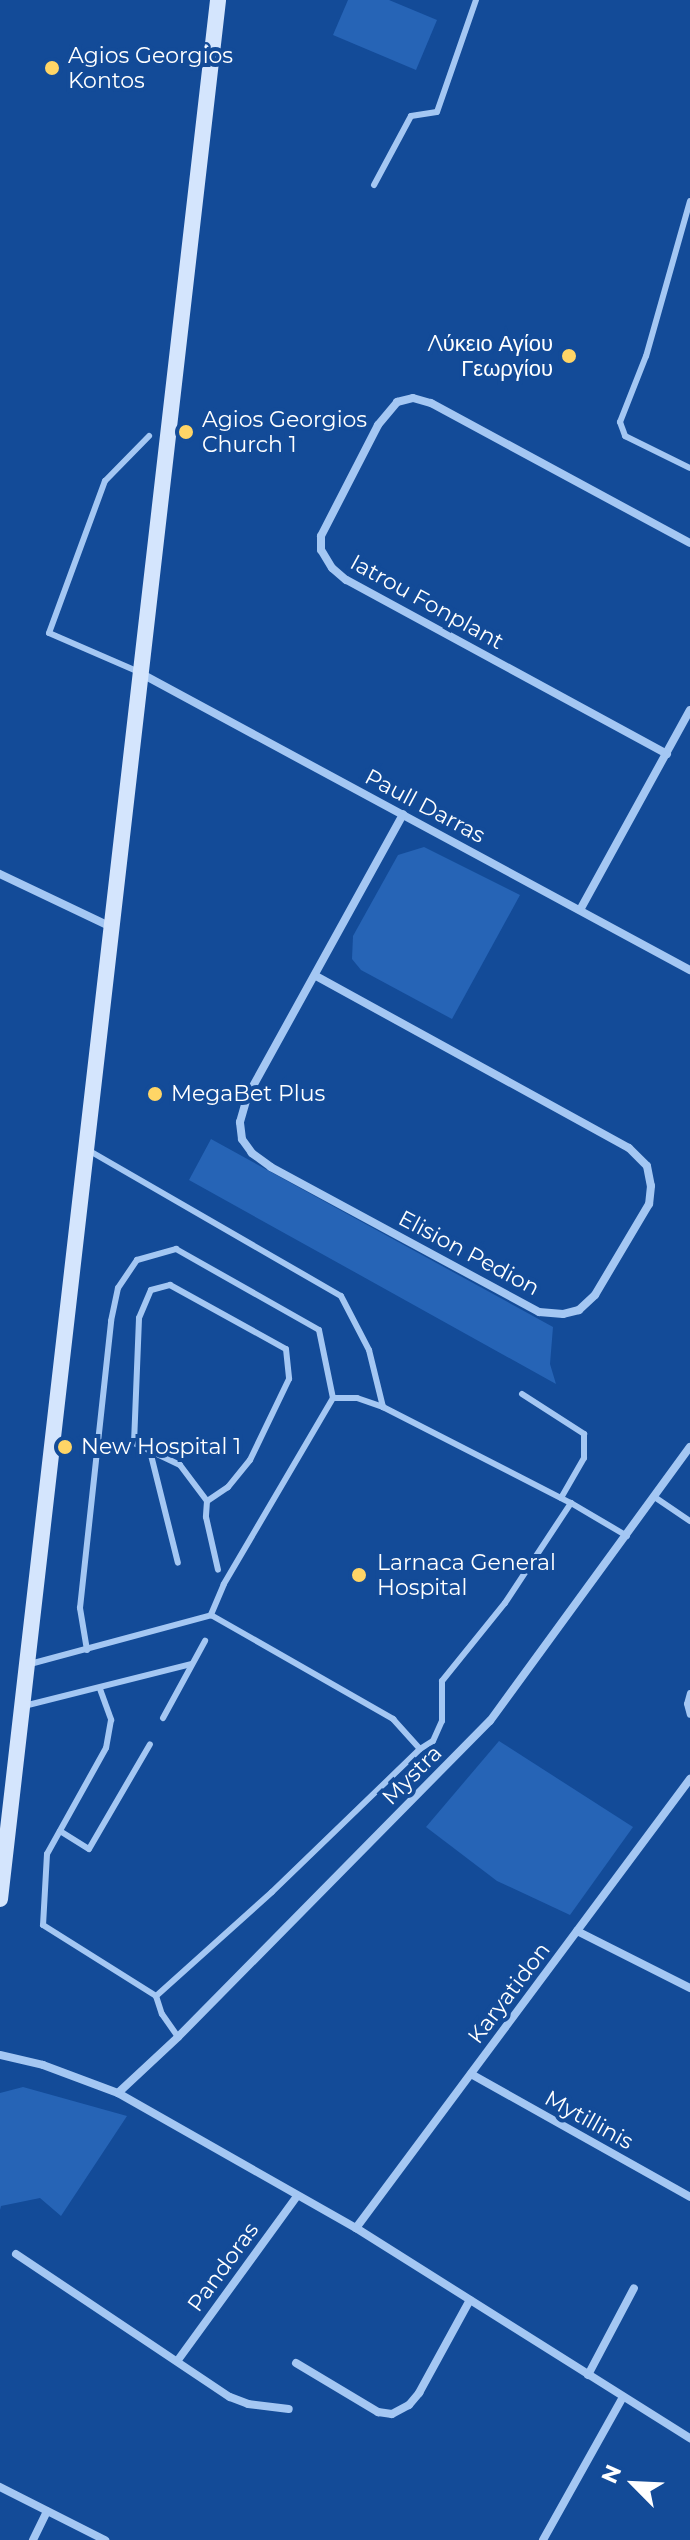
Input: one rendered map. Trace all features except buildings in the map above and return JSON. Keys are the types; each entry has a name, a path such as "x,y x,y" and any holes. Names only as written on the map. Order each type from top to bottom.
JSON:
{"street":[{"path":"0,1899 218,0"},
{"name":"Iatrou Fonplant","path":"667,754 346,580 332,568 321,550 321,536 378,425 397,402 413,398 431,403 690,543"},
{"name":"Paull Darras","path":"142,674 690,970"},
{"path":"580,910 690,710"},
{"name":"Elision Pedion","path":"316,976 629,1148 647,1166 651,1186 649,1204 595,1295 579,1310 563,1314 539,1312 271,1167 252,1153 242,1139 240,1122 247,1097 403,814"},
{"path":"0,874 112,928"},
{"name":"Mystra","path":"118,2093 178,2037 490,1721 656,1498 690,1447"},
{"name":"Karyatidon","path":"356,2228 690,1779"},
{"path":"577,1931 690,1988"},
{"path":"0,2055 43,2065 118,2093 356,2228 690,2438"},
{"name":"Mytillinis","path":"471,2074 690,2197"},
{"name":"Pandoras","path":"178,2360 297,2196"},
{"path":"16,2254 230,2397 248,2404 289,2409"},
{"path":"588,2375 634,2288"},
{"path":"296,2363 378,2412 392,2414 409,2405 419,2393 470,2300"},
{"path":"543,2540 623,2397"},
{"path":"0,2487 105,2540"},
{"path":"33,2540 47,2511"}],"lane":[{"path":"374,185 411,116 437,112 476,0"},
{"path":"690,201 646,356 620,422 625,436 690,468"},
{"path":"142,674 49,633 105,481 149,436"},
{"path":"88,1150 341,1296 369,1350 383,1407"},
{"path":"87,1650 80,1608 111,1321 118,1288 137,1260 176,1249 319,1330 333,1398 224,1584 211,1615"},
{"path":"134,1443 139,1318 151,1290 170,1285 286,1349 289,1379 250,1460 228,1487 207,1501"},
{"path":"522,1394 584,1434 584,1458 561,1498"},
{"path":"333,1398 357,1398 383,1407 571,1503 627,1536"},
{"path":"98,1448 134,1443 180,1465 207,1501 206,1517 218,1570"},
{"path":"150,1451 178,1563"},
{"path":"656,1498 690,1521"},
{"path":"156,1996 272,1892 420,1749 433,1741 442,1721 442,1681 505,1603 571,1503"},
{"path":"27,1665 211,1615 393,1719 420,1749"},
{"path":"163,1718 205,1641"},
{"path":"22,1707 191,1664"},
{"path":"100,1689 111,1720 106,1748 47,1854 43,1925 156,1996 162,2014 178,2037"},
{"path":"690,1693 687,1704 690,1715"},
{"path":"60,1831 89,1849 150,1744"}],"shaded area":[{"path":"348,0 389,0 437,20 416,70 333,35"},
{"path":"424,847 520,895 452,1019 361,970 352,959 353,936 398,855"},
{"path":"211,1139 553,1327 550,1364 556,1384 189,1180"},
{"path":"499,1741 633,1827 570,1915 497,1881 426,1827"},
{"path":"23,2087 127,2116 61,2216 40,2198 1,2206 0,2210 0,2093"}],"place":[{"name":"Agios Georgios Kontos","path":"52,68"},
{"name":"Λύκειο Αγίου Γεωργίου","path":"569,356"},
{"name":"Agios Georgios Church 1","path":"186,432"},
{"name":"MegaBet Plus","path":"155,1094"},
{"name":"New Hospital 1","path":"65,1447"},
{"name":"Larnaca General Hospital","path":"359,1575"}]}
